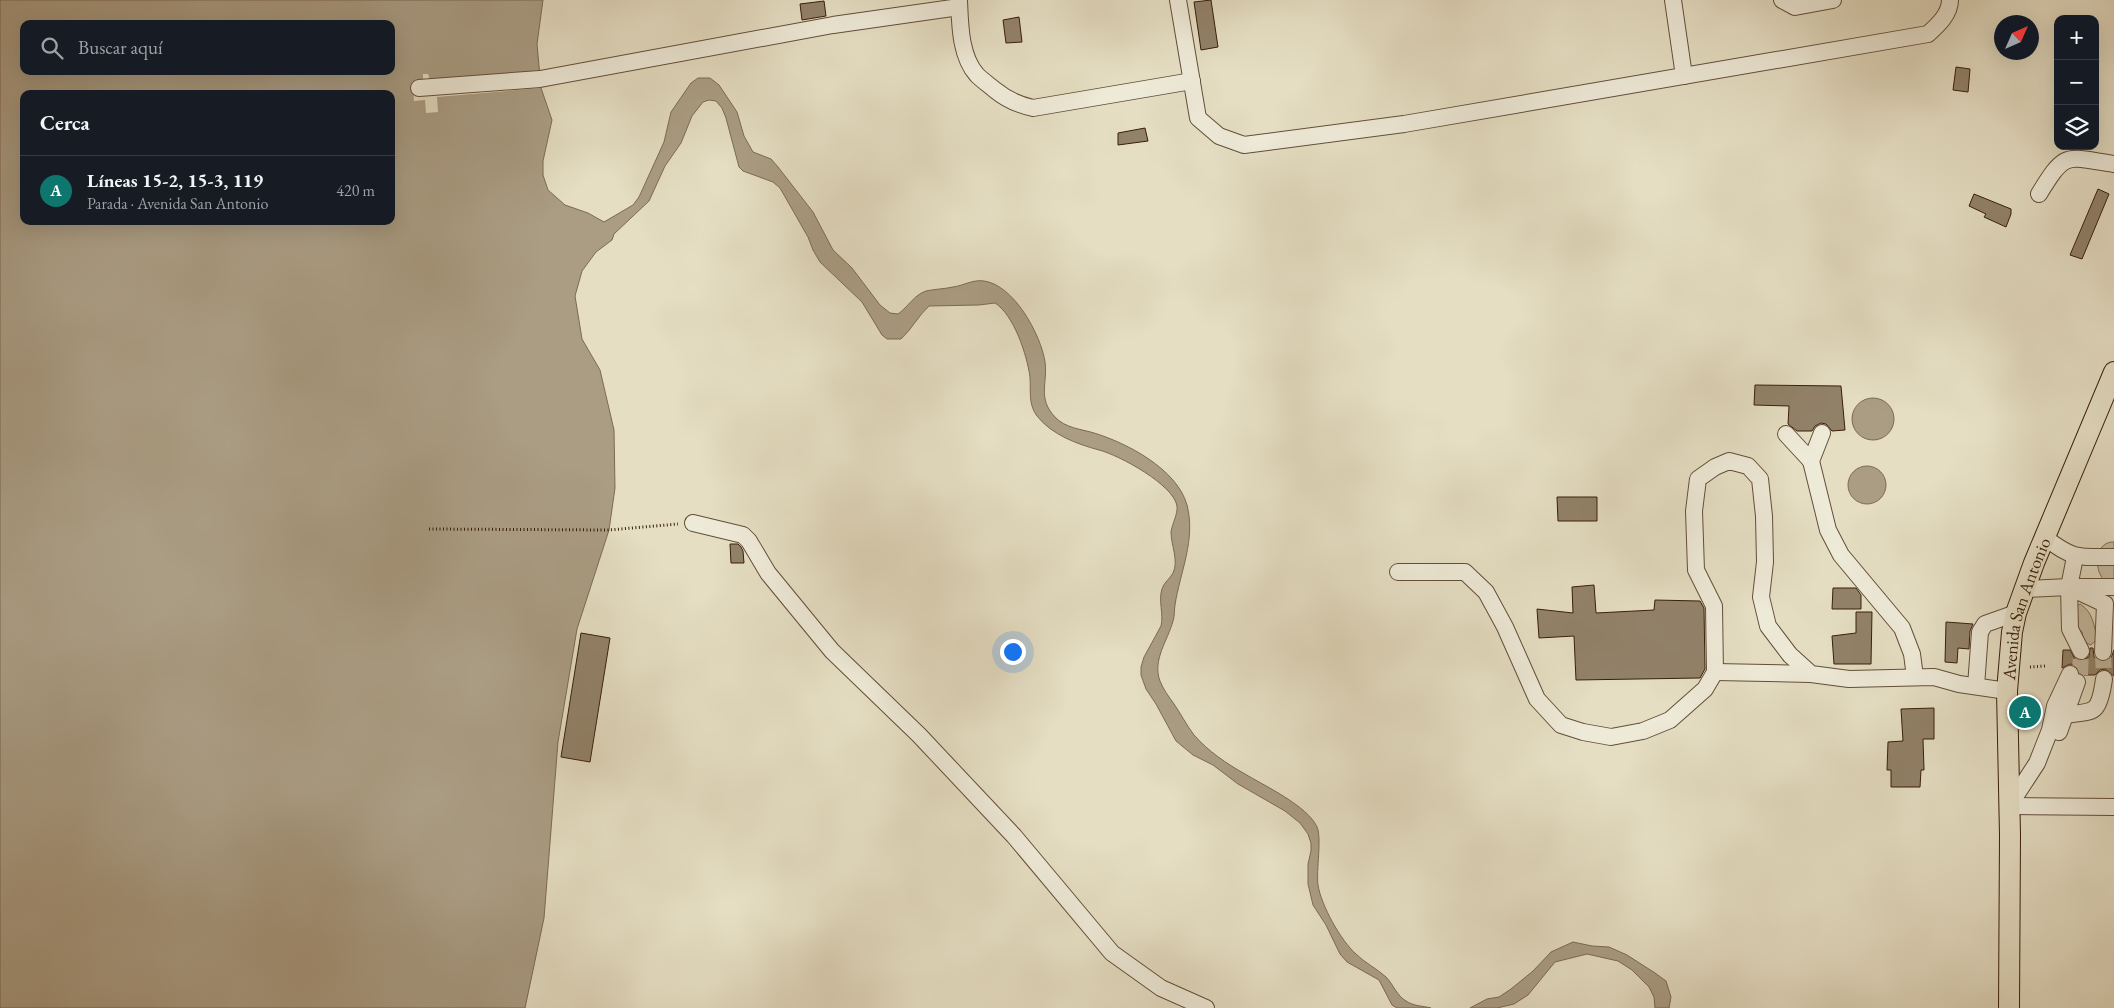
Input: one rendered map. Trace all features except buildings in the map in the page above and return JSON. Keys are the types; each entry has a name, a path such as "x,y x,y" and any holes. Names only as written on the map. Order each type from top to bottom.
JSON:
{"main road":[{"name":"Avenida San Antonio","path":"2009,1008 2008,654 2016,613 2024,589 2114,372"}],"street":[{"path":"1178,0 1198,118 1219,136 1244,145 1404,124 1928,34 1942,21 1950,0"},
{"path":"1673,0 1684,76"},
{"path":"1782,0 1795,7 1833,0"},
{"path":"419,88 540,79 833,25 959,4 964,52 970,65 977,76 1020,106 1033,108 1192,80"},
{"path":"2039,194 2053,172 2063,161 2073,158 2114,164"},
{"path":"1811,461 1822,433"},
{"path":"1786,434 1811,461 1828,530 1841,555 1902,628 1912,654 1915,678"},
{"path":"1398,572 1465,572 1486,592 1509,634 1537,699 1561,725 1583,732 1611,736 1643,731 1670,720 1705,689 1715,672 1714,606 1696,570 1694,511 1698,479 1715,466 1729,461 1748,466 1760,479 1764,516 1764,562 1761,597 1768,626 1790,655 1811,674"},
{"path":"693,523 743,535 749,541 768,574 832,651 919,735 1014,836 1112,953 1161,988 1206,1008"},
{"path":"2044,537 2075,557 2114,557"},
{"path":"2075,557 2069,586 2070,628 2076,651"},
{"path":"2069,586 2105,604 2103,652"},
{"path":"2024,589 2069,586 2114,588"},
{"path":"1976,686 1980,632 1985,624 2016,613"},
{"path":"1715,672 1811,674 1849,679 1934,677 2007,691"},
{"path":"2009,806 2037,763 2059,716 2055,706 2075,674"},
{"path":"2059,716 2096,709 2101,701 2104,679"},
{"path":"2009,806 2114,807"}],"path":[{"path":"429,528 609,530 693,523"},
{"path":"2030,667 2046,666"}],"shaded area":[{"path":"0,0 543,0 537,44 541,88 552,120 543,161 543,175 548,190 565,205 588,213 604,222 633,205 639,197 664,142 671,112 691,83 698,78 710,78 719,85 737,112 744,136 753,152 771,159 778,167 813,212 833,250 852,268 880,305 890,313 898,314 918,295 926,291 976,281 984,281 995,285 1015,301 1032,326 1038,339 1046,370 1044,390 1046,403 1055,417 1068,426 1121,443 1149,459 1173,480 1187,505 1190,531 1177,593 1174,619 1159,658 1158,673 1161,684 1191,731 1205,746 1231,766 1295,804 1312,819 1318,832 1318,885 1327,912 1338,932 1356,954 1386,977 1403,999 1412,1004 1431,1008 1397,1008 1392,1005 1379,980 1347,962 1340,954 1326,925 1313,905 1308,884 1311,843 1308,834 1300,823 1285,811 1238,784 1213,765 1193,755 1176,741 1146,689 1141,675 1141,667 1144,657 1161,626 1162,589 1175,568 1171,537 1177,509 1174,498 1156,480 1132,464 1108,453 1065,438 1043,423 1032,407 1030,377 1019,336 1008,317 995,303 929,306 901,339 887,339 882,335 862,302 820,262 780,188 773,182 743,171 739,167 722,108 716,101 709,100 703,102 692,116 681,143 665,166 649,201 614,234 612,240 596,252 582,271 575,296 582,339 600,370 614,430 615,488 609,530 577,629 558,742 544,918 525,1008 0,1008"},
{"path":"1877,398 1885,401 1891,407 1894,419 1891,431 1885,437 1869,440 1861,437 1855,431 1852,415 1855,407 1861,401"},
{"path":"1867,466 1881,471 1886,485 1881,499 1867,504 1853,499 1848,485 1853,471"},
{"path":"2114,542 2114,585 2102,578 2098,565 2098,554 2104,545"},
{"path":"2080,604 2088,611 2094,624 2097,639 2091,645 2084,642 2082,632 2078,628 2077,606"},
{"path":"1573,942 1609,947 1627,955 1655,973 1666,981 1671,997 1669,1008 1655,1008 1654,997 1649,987 1632,970 1618,961 1587,954 1555,962 1528,995 1514,1004 1497,1008 1470,1008 1487,999 1499,997 1533,971 1551,952"}],"pier":[{"path":"540,70 541,88 437,97 438,112 426,113 425,100 414,101 413,85 423,84 423,74 428,74 430,80"}],"tunnel":[{"path":"2080,675 2081,651"},
{"path":"2103,652 2104,679"}],"place":[{"name":"Líneas 15-2, 15-3, 119","path":"2025,712"}]}
